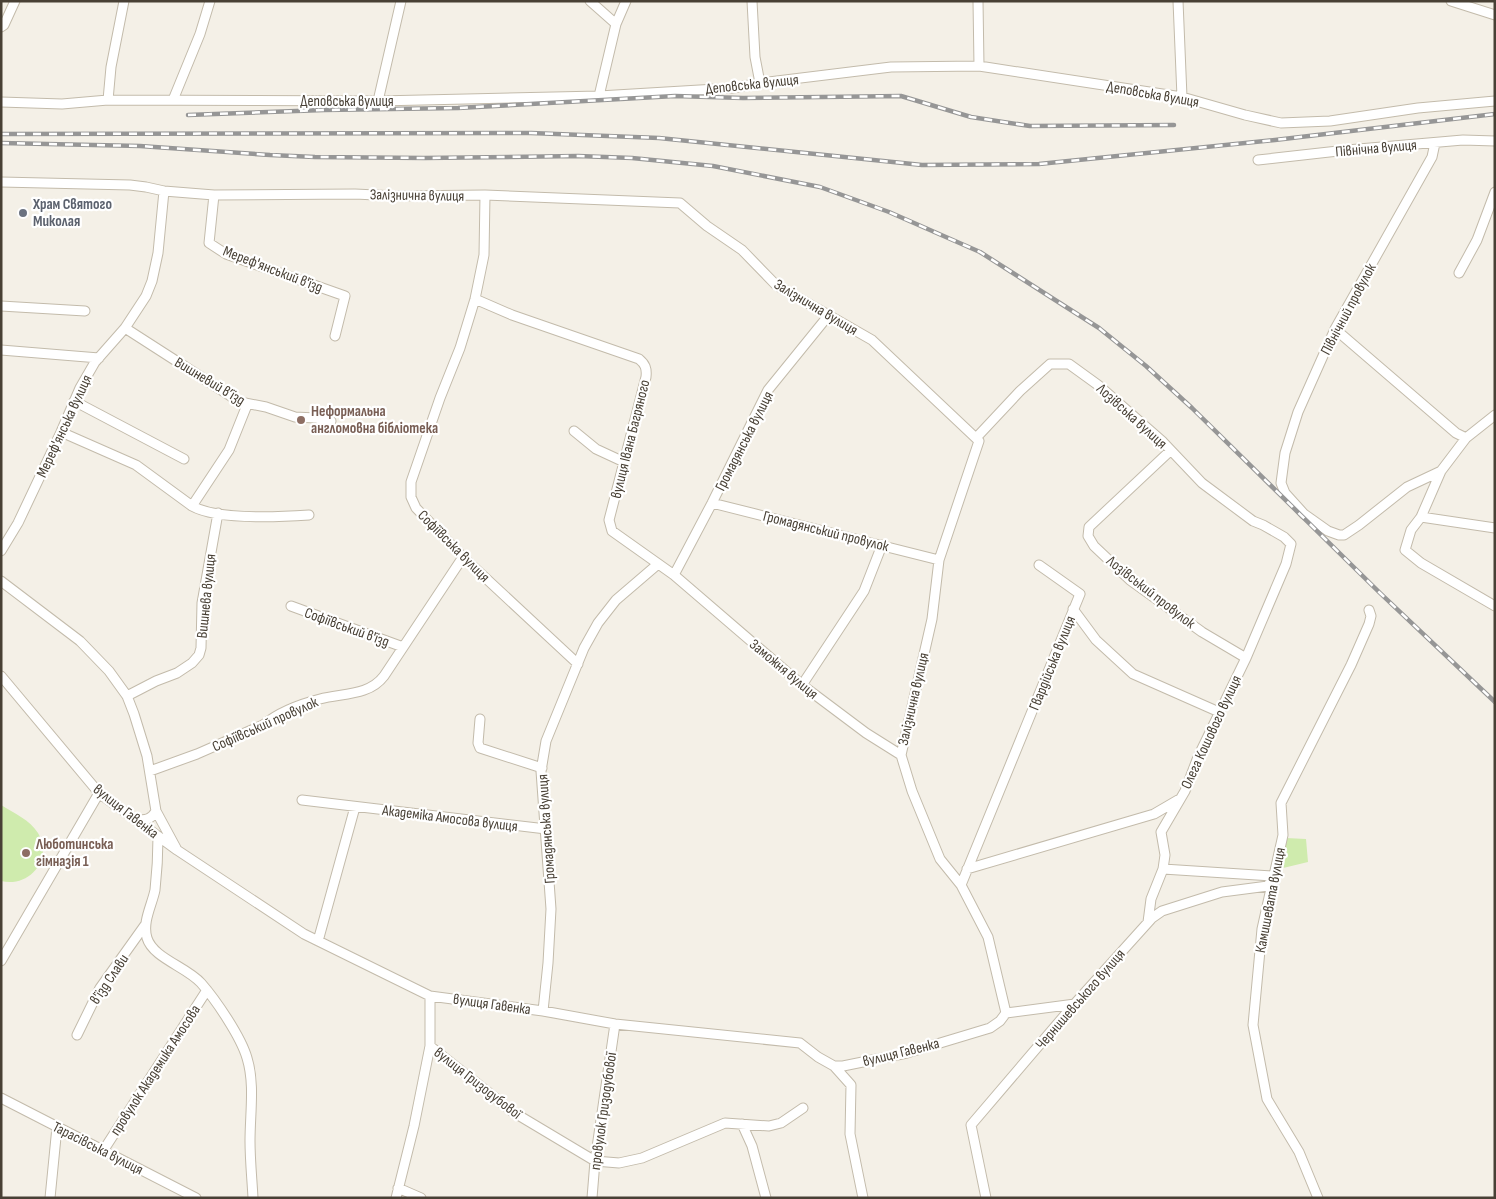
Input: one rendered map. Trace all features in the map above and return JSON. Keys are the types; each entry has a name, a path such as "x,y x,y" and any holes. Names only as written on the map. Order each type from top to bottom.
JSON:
{"street":[{"path":"1,27 4,25 15,1"},
{"path":"108,100 111,67 124,1"},
{"path":"172,100 200,34 210,1"},
{"path":"378,101 401,1"},
{"path":"590,1 616,24"},
{"path":"599,96 616,24 626,1"},
{"path":"752,1 755,57 760,83"},
{"path":"978,1 979,66"},
{"path":"1178,1 1182,96"},
{"path":"1450,1 1495,15"},
{"name":"Деповська вулиця","path":"1,102 62,104 108,100 378,101 599,96 733,88 891,67 979,66 1182,96 1245,115 1281,122 1330,121 1418,108 1495,101"},
{"name":"Північна вулиця","path":"1258,160 1348,150 1472,140 1495,142"},
{"name":"Північний провулок","path":"1435,143 1432,157 1335,329 1298,412 1284,453 1281,483 1285,493 1304,514 1328,531 1344,535 1407,487 1441,471"},
{"name":"Залізнична вулиця","path":"1,182 130,185 146,186 164,191 214,195 485,195 680,203 707,226 742,250 776,285 872,340 979,441 939,560 932,619 901,755"},
{"name":"Мереф'янська вулиця","path":"1,551 18,523 80,388 99,358 125,328 146,296 152,281 158,253 164,191"},
{"path":"1460,273 1477,240 1495,192"},
{"name":"Мереф'янський в'їзд","path":"214,195 209,242 226,254 345,296 335,336"},
{"name":"Софіївська вулиця","path":"485,195 484,255 475,298 460,348 440,398 411,482 410,492 416,508 463,557 578,664"},
{"name":"вулиця Івана Багряного","path":"475,298 512,315 639,359 646,366 646,376 609,520 610,528 615,534 674,575"},
{"path":"1,306 86,311"},
{"name":"Громадянська вулиця","path":"674,575 768,390 828,316"},
{"name":"Вишневий в’їзд","path":"125,328 240,402 266,407 295,417 316,418 331,422"},
{"path":"1335,329 1456,433 1466,438"},
{"path":"1,350 99,358"},
{"name":"Лозівська вулиця","path":"976,438 1020,391 1050,364 1069,364 1098,385 1163,442 1202,483 1253,521 1284,537 1291,544"},
{"path":"74,401 184,459"},
{"path":"192,506 229,450 247,404"},
{"path":"1495,415 1466,438 1441,471 1421,517 1411,530 1405,550 1421,563 1495,606"},
{"path":"574,431 596,449 624,462"},
{"path":"61,432 136,465 192,506 209,512 238,515 309,515"},
{"name":"Лозівський провулок","path":"1170,451 1089,527 1088,536 1094,546 1130,580 1202,632 1246,658"},
{"name":"Громадянський провулок","path":"712,503 939,560"},
{"name":"Вишнева вулиця","path":"127,696 156,681 176,674 199,655 201,648 202,602 218,513"},
{"path":"1421,517 1495,528"},
{"name":"Олега Кошового вулиця","path":"1148,922 1152,899 1163,869 1165,855 1161,832 1185,791 1198,757 1246,658 1286,564 1291,544"},
{"path":"802,685 864,591 882,545"},
{"name":"Софіївський провулок","path":"150,771 197,754 263,725 311,701 369,689 380,681 463,557"},
{"name":"Громадянська вулиця","path":"543,1011 551,908 542,768 546,741 590,635 605,612 616,600 658,564"},
{"path":"1039,565 1080,594 1074,609"},
{"name":"Заможня вулиця","path":"674,575 802,685 866,733 901,755"},
{"path":"1,581 80,641 109,671 127,696 150,771 156,811 177,850"},
{"name":"Софіївський в'їзд","path":"291,606 403,647"},
{"name":"Гвардійська вулиця","path":"1074,609 1096,640 1133,674 1219,712"},
{"name":"Гвардійська вулиця","path":"961,884 1074,609"},
{"name":"Камишевата вулиця","path":"1318,1198 1299,1152 1267,1100 1253,1025 1262,929 1284,835 1281,802 1355,656 1369,624 1371,616 1369,610"},
{"name":"вулиця Гавенка","path":"1,676 99,793 158,837 304,934 430,996 543,1011 615,1024 800,1043 818,1057 834,1066 907,1053 990,1028 1000,1021 1006,1013"},
{"path":"480,719 478,743 480,748 542,768"},
{"path":"901,755 912,791 940,859 961,884 988,936 1006,1013 1075,1004"},
{"path":"1,961 99,793"},
{"path":"968,869 1154,814 1180,799"},
{"name":"Академіка Амосова вулиця","path":"302,800 546,829"},
{"path":"318,941 355,807"},
{"path":"136,820 146,820 153,816 156,811"},
{"path":"158,837 157,868 154,892 146,925 146,936 155,951 190,973 207,990 234,1031 247,1058 251,1082 250,1156 253,1198"},
{"path":"1163,869 1273,876"},
{"name":"Чернишевського вулиця","path":"986,1198 971,1125 1148,922 1162,911 1222,892 1268,886 1273,876"},
{"name":"в'їзд Слави","path":"77,1035 100,988 146,925"},
{"name":"провулок Академика Амосова","path":"104,1151 207,990"},
{"path":"396,1198 414,1126 430,1046 430,996"},
{"name":"провулок Гризодубової","path":"592,1198 595,1160 615,1024"},
{"name":"вулиця Гризодубової","path":"430,1046 513,1112 595,1160 619,1163 630,1162 725,1123 769,1126 781,1123 803,1108"},
{"path":"834,1066 851,1085 850,1134 863,1198"},
{"name":"Тарасівська вулиця","path":"1,1098 196,1198"},
{"path":"742,1124 752,1146 766,1198"},
{"path":"50,1198 57,1127"},
{"path":"177,1188 178,1198"},
{"path":"398,1188 421,1198"}],"green space":[{"path":"1,805 31,824 38,833 42,843 41,861 36,869 29,876 11,882 1,881"},
{"path":"1286,838 1306,839 1308,862 1279,869"}],"railway":[{"path":"188,115 458,108 675,96 743,98 901,96 971,117 1030,126 1174,125"},
{"path":"1,134 531,133 659,138 922,165 1039,164 1275,140 1495,114"},
{"path":"1,143 140,146 315,157 578,156 632,158 713,166 820,187 889,212 980,252 1099,328 1146,366 1192,408 1380,593 1495,702"}],"place":[{"name":"Храм Святого Миколая","path":"23,213"},
{"name":"Неформальна англомовна бібліотека","path":"301,420"},
{"name":"Люботинська гiмназiя 1","path":"26,853"}]}
